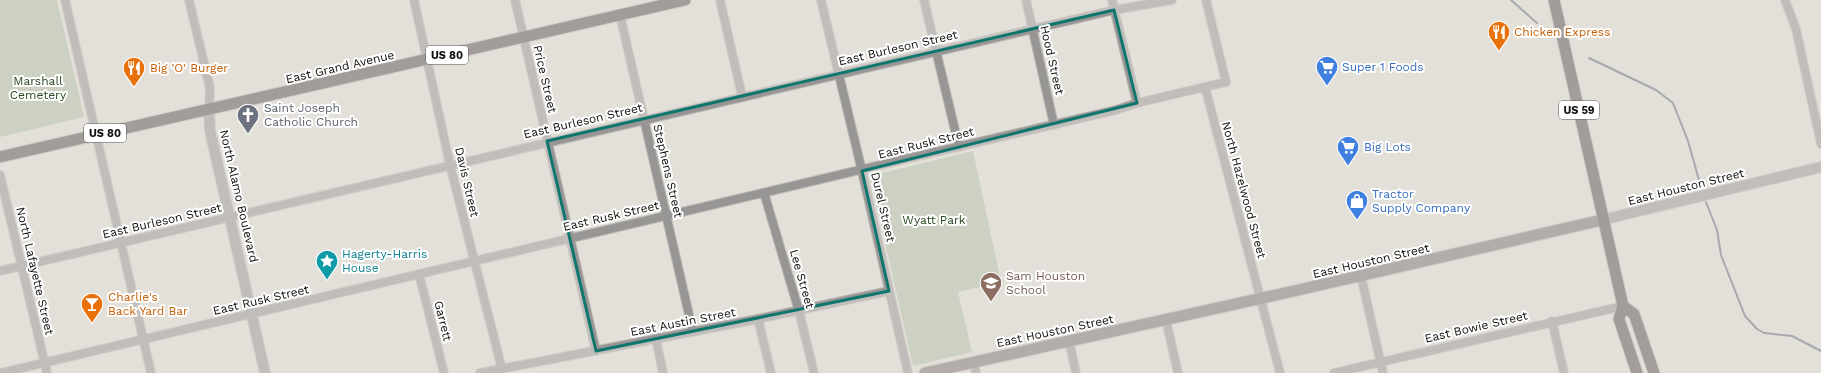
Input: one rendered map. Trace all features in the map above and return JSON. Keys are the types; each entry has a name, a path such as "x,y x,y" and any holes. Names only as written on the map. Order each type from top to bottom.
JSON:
{"highway":[{"name":"East Grand Avenue","path":"0,157 685,0"},
{"name":"US 59","path":"1554,0 1602,220 1623,306 1619,319 1637,373"},
{"name":"US 59","path":"1623,306 1634,314 1654,373"}],"main road":[{"name":"East Houston Street","path":"925,373 974,368 1069,341 1362,276 1602,220"}],"street":[{"path":"66,0 151,373"},
{"name":"North Alamo Boulevard","path":"189,0 210,88 210,131 265,373"},
{"name":"Davis Street","path":"414,0 450,165 502,369"},
{"name":"Price Street","path":"515,0 596,351"},
{"path":"720,0 742,96"},
{"name":"Durel Street","path":"820,0 862,170 908,373"},
{"path":"924,0 959,147"},
{"name":"Hood Street","path":"1026,0 1054,124"},
{"path":"1112,0 1137,103"},
{"name":"East Burleson Street","path":"0,271 839,73 1114,10 1172,0"},
{"name":"East Rusk Street","path":"1,373 1116,110 1137,103 1226,82 1206,0"},
{"path":"1784,0 1797,35 1821,144"},
{"name":"Stephens Street","path":"620,15 693,332"},
{"name":"North Hazelwood Street","path":"1205,87 1280,373"},
{"name":"East Houston Street","path":"1602,220 1821,167"},
{"name":"North Lafayette Street","path":"0,175 47,373"},
{"name":"Lee Street","path":"764,193 799,310 814,373"},
{"name":"Garrett","path":"419,274 444,373"},
{"path":"1362,276 1383,373"},
{"name":"East Austin Street","path":"480,373 502,369 517,370 596,351 889,292"},
{"name":"East Bowie Street","path":"1334,373 1552,321 1623,306"},
{"path":"758,319 771,373"},
{"path":"1166,320 1178,373"},
{"path":"1552,321 1564,373"},
{"path":"656,339 663,373"},
{"path":"1069,341 1076,373"}],"highlighted area":[{"path":"1114,10 1137,103 862,171 889,291 596,351 547,141"}],"green space":[{"name":"Marshall Cemetery","path":"0,0 57,0 84,117 0,137"},
{"name":"Wyatt Park","path":"973,151 1001,282 958,292 972,352 913,366 870,176"}],"waterway":[{"path":"1511,0 1537,23"},
{"path":"1589,58 1656,90 1673,103 1688,141 1701,187"},
{"path":"1706,202 1717,230 1721,255 1745,316 1757,329 1764,333 1792,336 1821,351"}],"place":[{"name":"Chicken Express","path":"1499,52"},
{"name":"Super 1 Foods","path":"1327,86"},
{"name":"Big 'O' Burger","path":"134,88"},
{"name":"Saint Joseph Catholic Church","path":"248,134"},
{"name":"Big Lots","path":"1348,166"},
{"name":"Tractor Supply Company","path":"1357,220"},
{"name":"Hagerty-Harris House","path":"327,280"},
{"name":"Sam Houston School","path":"991,302"},
{"name":"Charlie's Back Yard Bar","path":"92,324"}]}
